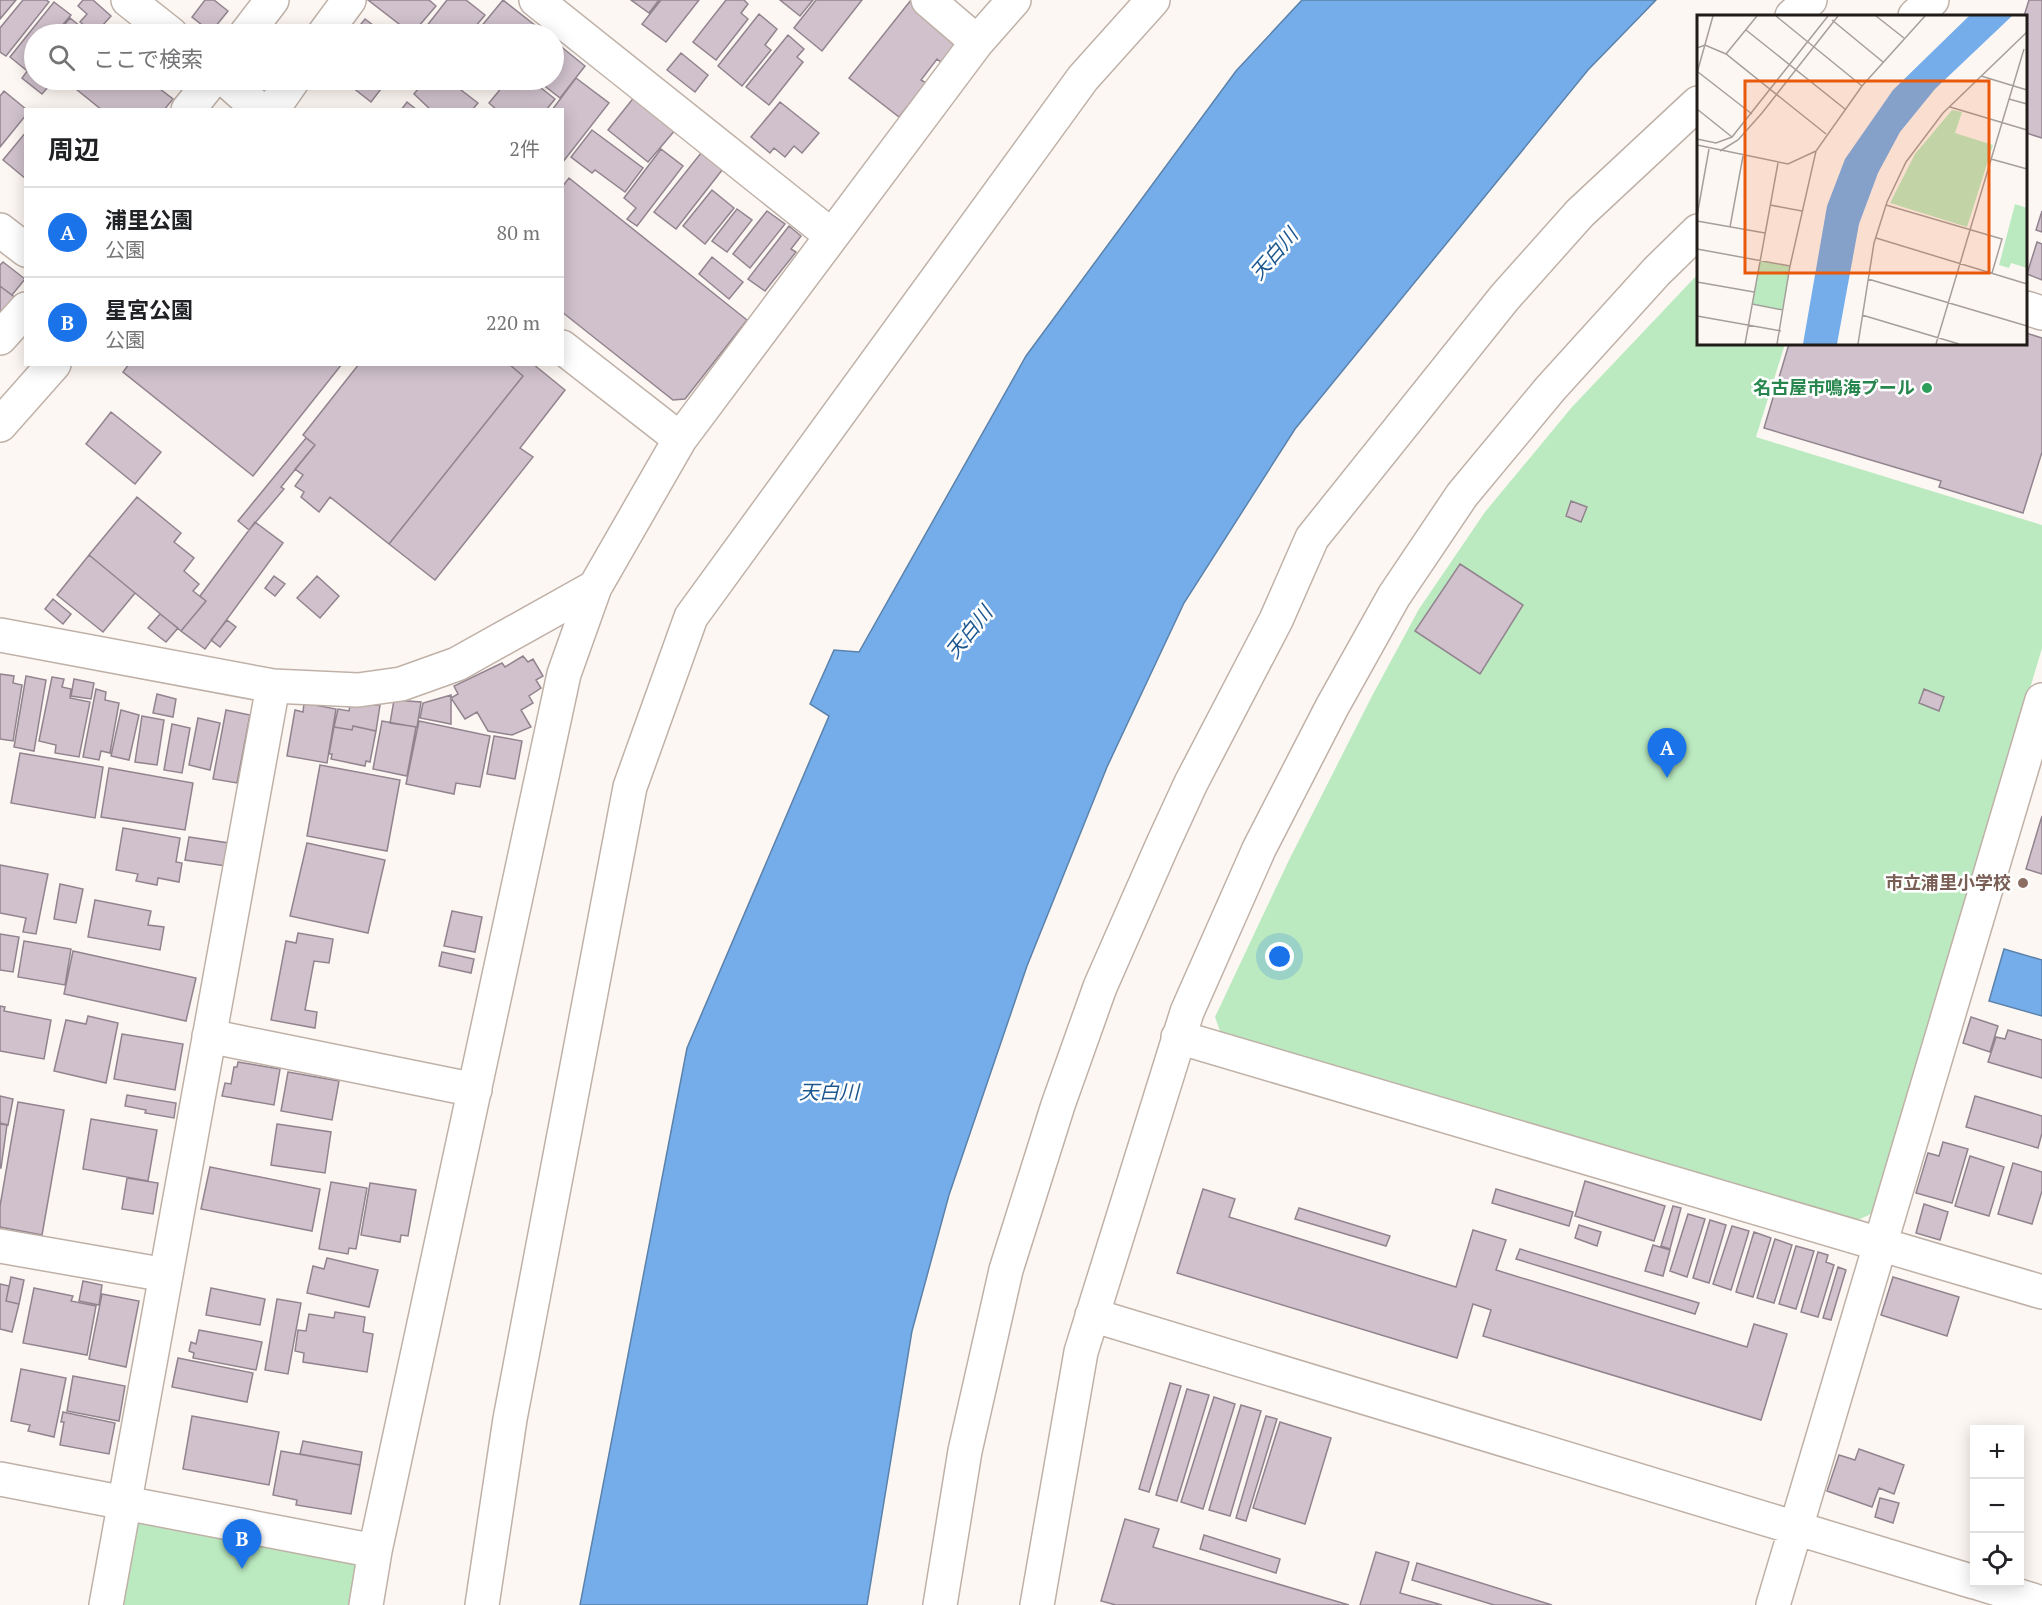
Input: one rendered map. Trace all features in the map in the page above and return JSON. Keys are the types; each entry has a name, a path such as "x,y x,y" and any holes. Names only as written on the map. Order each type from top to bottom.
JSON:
{"street":[{"path":"128,0 158,24"},
{"path":"254,24 272,0"},
{"path":"331,24 349,0"},
{"path":"536,0 832,236"},
{"path":"928,0 977,42"},
{"path":"366,1605 375,1551 564,674 596,587 680,439 977,42 1014,0"},
{"path":"482,1605 510,1419 630,787 691,617 1083,78 1153,0"},
{"path":"1793,15 1810,0"},
{"path":"1916,15 1932,0"},
{"path":"190,108 204,90"},
{"path":"237,90 258,108"},
{"path":"273,108 286,90"},
{"path":"939,1605 965,1451 1006,1270 1062,1094 1100,987 1162,846 1196,772 1276,620 1312,538 1505,297 1580,213 1697,104"},
{"path":"0,230 24,248"},
{"path":"1037,1605 1081,1352 1178,1037 1259,849 1337,698 1394,596 1462,495 1550,389 1657,271 1697,232"},
{"path":"2027,309 2042,313"},
{"path":"0,338 24,311"},
{"path":"564,349 680,439"},
{"path":"0,425 52,366"},
{"path":"0,635 273,686 358,690 401,684 457,664 596,587"},
{"path":"106,1605 273,686"},
{"path":"1773,1605 2042,700"},
{"path":"209,1036 475,1090"},
{"path":"1178,1037 2042,1292"},
{"path":"0,1246 166,1275"},
{"path":"1092,1315 1970,1580"},
{"path":"0,1479 375,1551"},
{"path":"1991,1587 2042,1603"}],"green space":[{"path":"1697,275 1697,345 1785,345 1756,437 2042,525 2042,648 1875,1212 1858,1220 1221,1034 1215,1017 1289,860 1419,609 1485,512 1572,407"},
{"path":"124,1502 375,1551 366,1605 106,1605"}],"water":[{"name":"天白川","path":"1302,0 1656,0 1588,70 1295,429 1184,603 1107,767 1027,966 949,1195 912,1331 867,1605 580,1605 687,1048 829,716 810,704 834,650 859,652 1026,356 1236,71"},
{"path":"2004,949 2042,960 2042,1016 1989,1001"}],"building":[{"path":"0,0 16,0 0,19"},
{"path":"23,0 49,2 31,24 24,24 24,33 6,56 0,52 0,28"},
{"path":"83,0 93,0 111,16 104,24 82,24 80,22 87,14 78,6"},
{"path":"205,0 214,0 228,11 217,24 201,24 192,17"},
{"path":"368,0 429,0 436,6 421,24 399,24"},
{"path":"447,0 466,0 485,15 477,24 428,24"},
{"path":"503,0 533,24 483,24"},
{"path":"631,0 659,0 649,13"},
{"path":"661,0 699,0 666,42 642,24"},
{"path":"726,0 744,0 748,4 741,13 748,19 716,60 693,42"},
{"path":"780,0 813,0 800,16"},
{"path":"816,0 862,0 822,51 794,28"},
{"path":"911,0 926,0 961,39 942,63 937,59 921,80 926,83 899,117 849,78"},
{"path":"2029,0 2042,0 2042,138 2027,133 2027,15 2024,15"},
{"path":"54,2 71,15 63,24 36,24"},
{"path":"759,14 777,29 765,45 771,50 742,86 718,66"},
{"path":"70,18 78,24 65,24"},
{"path":"365,19 372,24 361,24"},
{"path":"788,35 804,49 797,57 803,62 769,105 746,87"},
{"path":"24,40 24,68 10,57"},
{"path":"564,49 585,66 560,98 550,90 564,90"},
{"path":"681,53 708,75 695,92 667,70"},
{"path":"576,78 609,103 564,160 564,108 554,108"},
{"path":"77,90 161,90 173,99 166,108 100,108"},
{"path":"356,90 380,90 371,102"},
{"path":"417,90 461,90 478,103 474,108 429,108 414,94"},
{"path":"500,90 544,90 555,99 548,108 495,108 489,103"},
{"path":"4,91 25,108 24,117 0,147 0,96"},
{"path":"635,96 676,129 648,162 608,130"},
{"path":"407,102 414,108 402,108"},
{"path":"780,102 819,133 802,153 794,146 785,157 774,148 770,153 751,137"},
{"path":"592,130 643,168 625,192 595,170 592,173 571,157"},
{"path":"24,134 24,177 3,160"},
{"path":"705,148 726,165 676,229 654,212"},
{"path":"661,149 683,166 637,226 627,219 636,208 624,198"},
{"path":"569,178 747,320 685,399 673,400 564,314 564,184"},
{"path":"712,190 734,208 705,244 683,226"},
{"path":"737,209 752,220 727,252 712,241"},
{"path":"767,211 785,224 750,268 733,254"},
{"path":"2042,211 2042,232 2036,230"},
{"path":"789,226 801,236 791,249 796,252 765,291 748,279"},
{"path":"2037,242 2042,244 2042,280 2027,274"},
{"path":"712,257 743,282 729,299 699,274"},
{"path":"3,262 24,278 12,295 0,286 0,265"},
{"path":"0,286 17,299 0,321"},
{"path":"2027,333 2042,338 2042,452 2023,513 1939,487 1941,481 1764,428 1789,345 2027,345"},
{"path":"128,366 340,366 253,476 123,372"},
{"path":"357,366 511,366 523,376 389,544 330,497 319,512 301,497 304,492 295,486 303,475 295,469 315,445 303,435"},
{"path":"511,366 535,366 565,390 520,448 533,457 435,580 389,544 523,376"},
{"path":"111,412 161,452 135,484 86,444"},
{"path":"306,438 315,445 281,487 284,489 249,530 238,521"},
{"path":"137,497 181,533 174,542 194,558 184,571 199,584 193,591 206,601 181,631 89,555"},
{"path":"1571,501 1587,507 1581,522 1566,516"},
{"path":"255,522 283,543 205,649 181,631 206,601 200,596"},
{"path":"89,555 135,593 103,632 57,595"},
{"path":"1460,564 1523,605 1480,674 1415,631"},
{"path":"274,576 285,584 275,596 265,588"},
{"path":"317,576 339,596 320,618 297,598"},
{"path":"53,599 71,614 63,624 45,609"},
{"path":"160,614 178,628 166,642 148,628"},
{"path":"227,620 236,627 220,647 211,640"},
{"path":"523,656 528,662 533,659 543,676 536,680 541,688 529,696 533,703 521,710 531,727 512,735 488,731 477,712 465,719 451,698 458,694 454,686 502,663 505,667"},
{"path":"0,674 14,676 13,683 22,685 13,741 0,739"},
{"path":"26,676 46,680 34,751 14,747"},
{"path":"52,677 64,679 62,687 71,689 70,698 90,702 79,757 55,753 56,745 39,741"},
{"path":"74,679 94,683 91,699 71,696"},
{"path":"96,689 106,692 105,700 119,703 110,753 101,751 99,760 83,757"},
{"path":"1924,689 1944,697 1939,711 1919,703"},
{"path":"157,694 176,699 173,717 153,713"},
{"path":"451,695 451,724 420,718 423,703"},
{"path":"394,700 421,702 417,727 390,723"},
{"path":"304,703 336,709 327,763 287,756 295,710 303,712"},
{"path":"350,705 380,705 376,731 353,726 352,730 334,727 338,709 349,711"},
{"path":"121,710 139,715 129,760 111,756"},
{"path":"226,710 250,715 237,783 213,779"},
{"path":"142,716 164,720 157,765 135,762"},
{"path":"198,718 220,723 210,770 189,765"},
{"path":"382,721 416,727 407,776 373,769"},
{"path":"419,721 490,736 480,787 456,783 454,794 406,784"},
{"path":"172,724 190,728 182,773 164,770"},
{"path":"353,726 376,731 370,762 366,761 365,766 331,759 332,754 329,754 334,727 352,730"},
{"path":"494,736 522,741 515,779 487,774"},
{"path":"20,753 103,767 95,818 11,803"},
{"path":"320,765 400,780 387,851 307,836"},
{"path":"109,768 193,783 185,830 101,817"},
{"path":"2042,816 2042,874 2026,869"},
{"path":"123,828 180,838 176,862 182,863 179,882 158,878 157,885 136,881 138,874 116,870"},
{"path":"189,837 229,843 226,866 185,860"},
{"path":"307,843 385,860 368,933 290,916"},
{"path":"0,865 48,874 36,934 23,932 26,918 0,913"},
{"path":"60,884 83,889 76,923 54,919"},
{"path":"95,900 151,911 148,925 164,927 160,950 88,937"},
{"path":"452,911 482,917 475,952 444,946"},
{"path":"298,933 333,939 329,963 314,961 305,1010 317,1012 315,1028 271,1020 286,941 296,943"},
{"path":"0,934 19,937 13,972 0,970"},
{"path":"24,941 71,949 65,985 18,977"},
{"path":"73,951 196,978 186,1021 64,994"},
{"path":"442,952 474,959 471,973 439,966"},
{"path":"0,1006 5,1007 4,1011 51,1020 44,1059 0,1051"},
{"path":"88,1016 118,1023 106,1083 54,1071 66,1020 86,1024"},
{"path":"1971,1017 1998,1026 1990,1052 1963,1043"},
{"path":"2008,1030 2042,1040 2042,1078 1988,1062 1996,1037 2005,1039"},
{"path":"122,1034 183,1044 175,1090 114,1079"},
{"path":"238,1062 280,1069 274,1105 222,1096 225,1083 231,1084 234,1067 237,1067"},
{"path":"288,1072 339,1081 332,1120 281,1111"},
{"path":"127,1095 176,1103 174,1118 145,1113 146,1110 125,1106"},
{"path":"0,1096 13,1099 8,1125 0,1123"},
{"path":"1975,1096 2042,1116 2042,1133 2038,1148 1966,1127"},
{"path":"18,1102 64,1110 42,1235 0,1227 0,1206"},
{"path":"91,1119 157,1130 148,1181 83,1169"},
{"path":"0,1124 7,1125 1,1168 0,1168"},
{"path":"277,1124 331,1132 325,1173 271,1165"},
{"path":"1943,1142 1968,1149 1952,1203 1916,1193 1928,1153 1939,1156"},
{"path":"1970,1156 2004,1167 1989,1216 1955,1206"},
{"path":"2013,1163 2042,1172 2042,1191 2032,1224 1998,1214"},
{"path":"210,1167 320,1189 312,1231 201,1209"},
{"path":"127,1178 158,1183 153,1214 122,1209"},
{"path":"1585,1181 1665,1206 1654,1241 1575,1216"},
{"path":"331,1182 367,1188 356,1249 349,1248 348,1254 319,1249"},
{"path":"370,1183 416,1190 408,1236 401,1235 400,1242 361,1235"},
{"path":"1203,1189 1235,1199 1229,1217 1456,1287 1473,1230 1506,1240 1496,1270 1747,1347 1754,1324 1787,1334 1761,1420 1483,1336 1491,1310 1473,1304 1457,1358 1177,1273"},
{"path":"1496,1189 1573,1212 1569,1226 1492,1203"},
{"path":"1924,1204 1948,1212 1940,1240 1916,1233"},
{"path":"1673,1206 1681,1208 1670,1249 1661,1246"},
{"path":"1299,1208 1390,1236 1386,1246 1295,1219"},
{"path":"1688,1214 1705,1219 1687,1277 1670,1271"},
{"path":"1710,1220 1726,1225 1709,1283 1693,1278"},
{"path":"1579,1225 1601,1232 1597,1246 1575,1238"},
{"path":"1732,1226 1749,1231 1731,1290 1713,1284"},
{"path":"1754,1232 1771,1238 1753,1297 1736,1292"},
{"path":"1775,1239 1792,1245 1774,1303 1757,1298"},
{"path":"1653,1245 1670,1250 1663,1276 1645,1271"},
{"path":"1796,1246 1814,1251 1796,1309 1779,1304"},
{"path":"1520,1249 1699,1303 1695,1314 1516,1259"},
{"path":"1818,1252 1828,1255 1826,1262 1834,1265 1818,1317 1801,1312"},
{"path":"327,1258 378,1270 369,1307 307,1293 313,1266 324,1269"},
{"path":"1838,1267 1846,1270 1831,1320 1823,1318"},
{"path":"11,1277 24,1280 19,1304 6,1301"},
{"path":"1893,1277 1959,1297 1947,1336 1881,1315"},
{"path":"83,1281 102,1285 99,1305 79,1301"},
{"path":"0,1284 9,1286 6,1301 19,1304 12,1332 0,1329"},
{"path":"34,1288 73,1296 71,1301 96,1306 87,1355 23,1343"},
{"path":"211,1288 265,1299 260,1325 206,1315"},
{"path":"102,1294 139,1301 126,1367 89,1359"},
{"path":"277,1299 301,1303 288,1374 265,1370"},
{"path":"335,1312 365,1317 363,1332 373,1334 367,1372 303,1362 304,1353 295,1351 298,1330 306,1331 309,1314 334,1318"},
{"path":"199,1330 262,1342 256,1370 193,1358 194,1353 189,1351 191,1342 196,1344"},
{"path":"178,1358 253,1373 247,1402 172,1387"},
{"path":"21,1369 66,1378 54,1437 28,1431 30,1425 11,1421"},
{"path":"73,1376 125,1386 119,1421 67,1411"},
{"path":"1170,1383 1181,1386 1149,1492 1139,1489"},
{"path":"1187,1389 1209,1395 1177,1501 1156,1495"},
{"path":"1214,1397 1235,1404 1203,1509 1181,1502"},
{"path":"1241,1405 1261,1411 1230,1516 1209,1510"},
{"path":"63,1412 115,1423 109,1454 60,1445 64,1422 61,1422"},
{"path":"192,1416 279,1432 269,1485 183,1469"},
{"path":"1266,1416 1277,1419 1246,1521 1236,1518"},
{"path":"1280,1422 1331,1438 1305,1524 1253,1508"},
{"path":"303,1441 362,1452 360,1465 300,1454"},
{"path":"1859,1449 1904,1465 1894,1494 1879,1488 1872,1507 1827,1491 1839,1455 1855,1460"},
{"path":"281,1451 360,1465 351,1514 296,1505 297,1500 273,1495"},
{"path":"1880,1498 1899,1503 1893,1523 1875,1517"},
{"path":"1125,1519 1159,1529 1153,1547 1349,1605 1116,1605 1101,1601"},
{"path":"1204,1535 1280,1559 1276,1573 1200,1549"},
{"path":"1376,1552 1409,1562 1400,1593 1442,1605 1360,1605"},
{"path":"1417,1563 1552,1605 1494,1605 1412,1580"}],"place":[{"name":"名古屋市鳴海プール","path":"1927,388"},
{"name":"浦里公園","path":"1667,778"},
{"name":"市立浦里小学校","path":"2023,883"},
{"name":"星宮公園","path":"242,1569"}]}
